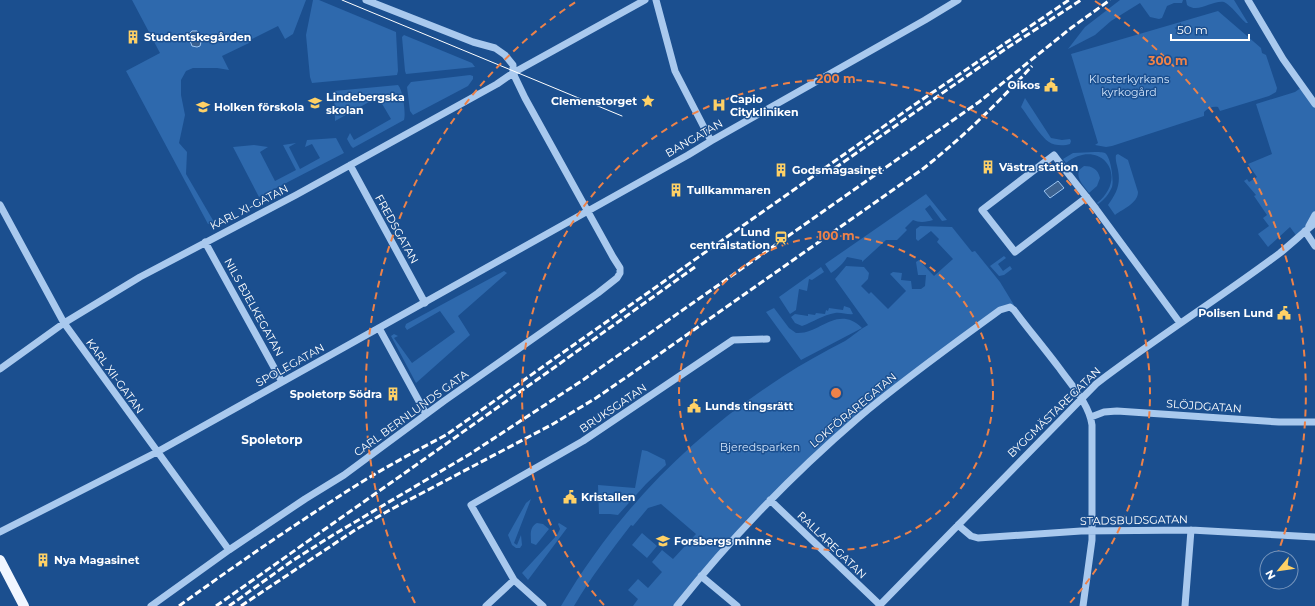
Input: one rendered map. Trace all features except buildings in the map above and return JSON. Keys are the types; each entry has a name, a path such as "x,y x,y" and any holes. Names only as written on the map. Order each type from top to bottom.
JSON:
{"main road":[{"path":"0,560 24,606"}],"street":[{"path":"366,0 473,42 495,48 505,55 513,65 513,73 587,210"},
{"path":"513,73 645,0"},
{"path":"656,0 675,71 711,141"},
{"name":"BANGATAN","path":"587,210 688,155 958,0"},
{"path":"1248,0 1283,59 1315,104"},
{"name":"KARL XI-GATAN","path":"0,369 64,323 140,277 350,165 497,84 513,73"},
{"path":"1087,197 1015,252 982,210 1054,155 1087,197 1180,323"},
{"name":"FREDSGATAN","path":"350,165 425,303"},
{"name":"KARL XII-GATAN","path":"1,210 64,323 229,550"},
{"name":"SPOLEGATAN","path":"0,532 157,452 425,303 587,210"},
{"name":"CARL BERNLUNDS GATA","path":"152,606 229,550 305,499 344,475 426,414 598,293 619,276 620,268 587,210"},
{"name":"BYGGMÄSTAREGATAN","path":"1305,231 1315,215"},
{"name":"BYGGMÄSTAREGATAN","path":"879,606 1096,384 1120,365 1262,266 1315,223"},
{"path":"1305,231 1315,246"},
{"name":"NILS BJELKEGATAN","path":"205,242 282,382"},
{"name":"LOKFÖRAREGATAN","path":"677,606 770,500 826,447 892,390 1000,310 1008,307 1012,308 1081,399"},
{"path":"379,328 426,414"},
{"name":"BRUKSGATAN","path":"514,580 472,505 599,431 733,340 767,339"},
{"path":"1081,399 1091,416 1093,531 1083,606"},
{"name":"SLÖJDGATAN","path":"1091,416 1117,410 1279,422 1315,422"},
{"name":"RALLAREGATAN","path":"770,500 879,606"},
{"name":"STADSBUDSGATAN","path":"958,525 971,536 978,538 1093,531 1191,530 1315,537"},
{"path":"1185,606 1191,530"},
{"path":"702,576 737,606"},
{"path":"486,606 514,580 543,606"}],"green space":[{"path":"132,0 306,0 293,34 285,39 278,26 252,39 249,43 222,56 229,70 217,68 193,68 186,71 181,80 181,95 185,115 179,143 187,152 186,174 214,222 208,224 126,71 160,53"},
{"path":"313,0 319,0 396,32 397,75 312,83 310,77 306,35"},
{"path":"1120,0 1183,0 1182,3 1174,3 1167,6 1162,18 1159,19 1150,17 1140,3 1111,21 1095,35 1068,49 1085,27"},
{"path":"1186,0 1234,0 1248,23 1246,23 1230,6 1224,2 1196,8 1187,5"},
{"name":"Klosterkyrkans kyrkogård","path":"1218,11 1261,48 1262,53 1266,55 1277,88 1276,92 1269,96 1220,111 1218,107 1207,109 1204,112 1204,116 1112,146 1106,147 1095,145 1098,143 1071,54"},
{"path":"404,35 472,63 475,67 406,74 402,37"},
{"path":"470,75 473,76 473,79 468,86 413,115 410,111 407,87 411,82"},
{"path":"398,85 404,102 404,120 353,148 347,139 350,133 354,140 391,119 378,97 335,121 334,91"},
{"path":"1302,87 1315,104 1315,220 1298,238 1290,227 1268,247 1258,234 1269,226 1263,218 1267,215 1254,196 1256,195 1244,181 1247,179 1249,182 1257,177 1248,164 1272,154 1256,104 1295,92"},
{"path":"1025,98 1051,138 1062,140 1070,139 1070,144 1057,145 1051,143 1038,131 1021,107"},
{"path":"336,138 344,153 259,197 233,147 254,145 268,147 260,152 275,181 296,170 283,145 296,143 289,147 300,169 320,158 312,144 305,147 307,140"},
{"path":"1073,153 1105,153 1107,155 1112,169 1113,180 1112,187 1109,192 1098,204 1097,203 1107,192 1111,181 1111,171 1107,163 1099,157 1090,154 1078,156 1066,163 1063,159"},
{"path":"1118,154 1128,160 1138,192 1133,203 1115,215 1108,205 1115,193 1119,180 1116,159 1116,155"},
{"path":"1084,166 1090,167 1098,172 1100,178 1097,186 1089,193 1081,182 1078,173"},
{"path":"926,194 947,220 942,221 930,205 925,209 933,220 918,222 913,220 905,228 907,230 897,240 886,240 862,262 862,260 847,257 840,266 831,273 825,264"},
{"name":"Bjeredsparken","path":"920,226 952,227 972,252 975,251 1000,282 1014,305 1012,308 1007,307 892,390 770,500 677,606 633,606 638,599 628,590 638,579 648,588 662,572 652,562 662,550 673,559 696,534 661,504 648,508 633,526 631,525 594,574 574,606 561,606 606,539 631,508 658,478 687,451 717,424 749,400 790,372 845,341 868,325 835,279 846,266 864,267 869,273 868,279 861,286 869,294 871,292 888,309 906,291 890,274 893,272 902,273 901,280 911,281 912,289 921,289 925,286 926,275 918,275 916,262 919,260 934,276 953,259 937,242 939,239 931,231 918,241 916,239 916,229"},
{"path":"1004,256 1006,258 998,264 1003,271 1010,266 1012,269 1004,275 999,276 990,266"},
{"path":"821,267 824,272 812,280 809,279 807,291 799,289 796,310 790,314 779,297"},
{"path":"504,271 507,273 458,316 470,335 416,383 391,336 394,334 398,336 394,338 412,363 455,332 440,311 407,330 405,327 406,324"},
{"path":"844,306 850,308 853,314 831,314 802,326 795,323 791,317 795,314 808,316 808,314 815,315 816,313 825,314 826,310 828,311 829,308 843,310"},
{"path":"774,308 789,328 796,333 813,330 829,322 845,319 853,321 862,328 801,360 766,312"},
{"path":"642,450 665,460 666,465 646,484 618,515 599,514 598,485 635,488"},
{"path":"531,499 514,543 517,545 521,535 522,545 520,548 516,548 512,545 508,535 526,503"},
{"path":"537,523 543,524 549,529 536,545 531,543 531,535 534,525"},
{"path":"559,523 567,528 528,580 522,573 557,535 560,529"},
{"path":"642,533 657,546 647,558 632,545"}],"shaded area":[{"path":"192,31 197,31 202,38 200,46 192,46 188,35"},
{"path":"1058,181 1064,188 1050,198 1044,191"}],"tram line":[{"path":"342,0 622,116"}],"railway":[{"path":"179,606 256,551 349,490 446,435 917,103 1069,0"},
{"path":"835,168 1007,48 1081,0"},
{"path":"229,606 292,561 470,454 583,380 979,102 1071,28 1110,0"},
{"path":"241,606 355,530 553,424 596,398 924,168 980,119 1032,66"},
{"path":"216,606 695,267"}],"place":[{"name":"Studentskegården","path":"133,37"},
{"name":"Oikos","path":"1051,85"},
{"name":"Clemenstorget","path":"648,101"},
{"name":"Lindebergska skolan","path":"315,103"},
{"name":"Capio Citykliniken","path":"719,105"},
{"name":"Holken förskola","path":"203,107"},
{"name":"Västra station","path":"988,167"},
{"name":"Godsmagasinet","path":"781,170"},
{"name":"Tullkammaren","path":"676,190"},
{"name":"Lund centralstation","path":"781,238"},
{"name":"Polisen Lund","path":"1284,313"},
{"name":"Spoletorp Södra","path":"393,394"},
{"name":"Lunds tingsrätt","path":"694,406"},
{"name":"Kristallen","path":"570,497"},
{"name":"Forsbergs minne","path":"663,541"},
{"name":"Nya Magasinet","path":"43,560"}],"district":[{"name":"Spoletorp","path":"272,439"}]}
